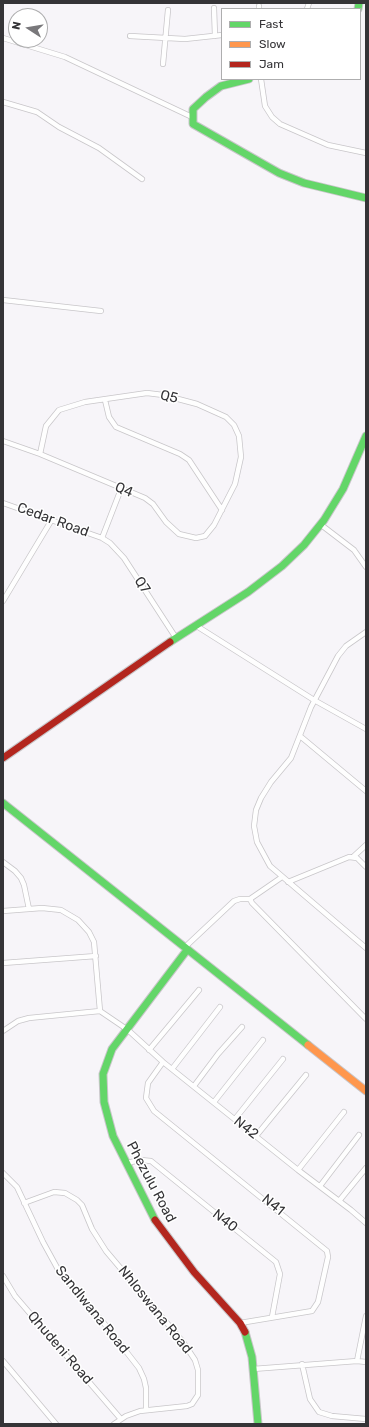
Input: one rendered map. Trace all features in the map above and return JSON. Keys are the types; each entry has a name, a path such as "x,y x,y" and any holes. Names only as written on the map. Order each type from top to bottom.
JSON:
{"street":[{"path":"214,8 215,36"},
{"path":"163,64 168,10"},
{"path":"130,36 165,39 215,36 221,34"},
{"path":"3,38 65,57 192,117"},
{"path":"245,80 222,86 214,91 193,109 193,124 279,173 304,183 366,198"},
{"path":"261,80 265,106 272,117 280,124 328,145 366,153"},
{"path":"3,102 38,112 59,127 99,148 142,179"},
{"path":"3,300 102,311"},
{"name":"Q5","path":"40,454 46,426 54,414 58,410 75,404 147,393 197,404 231,420 238,436 240,466 235,484 222,510"},
{"path":"105,400 109,416 116,427 180,454 190,460 222,510"},
{"path":"3,758 58,718 195,625 248,592 272,574 304,544 320,524 342,489 366,436"},
{"name":"Q4","path":"3,441 40,454 150,501 172,528 189,538 200,538 209,533 222,510"},
{"path":"102,538 121,489"},
{"name":"Cedar Road","path":"3,503 102,538"},
{"path":"3,601 51,521"},
{"path":"320,524 354,550 366,567"},
{"name":"Q7","path":"102,538 114,546 124,558 176,638"},
{"path":"195,625 314,700 366,729"},
{"path":"366,632 346,646 338,656 314,700 291,758 271,782 261,798 255,819 255,835 262,854 270,866 366,948"},
{"path":"300,736 366,791"},
{"path":"3,803 185,949 366,1091"},
{"path":"288,882 353,857 366,845"},
{"path":"353,857 357,858 366,867"},
{"path":"3,862 21,878 29,909"},
{"path":"185,949 234,901 240,899 250,900 282,877"},
{"path":"250,900 366,1019"},
{"path":"3,911 52,908 68,913 78,920 93,936 100,1011 29,1018 18,1021 3,1031"},
{"name":"Phezulu Road","path":"185,949 108,1057 102,1084 104,1102 110,1131 145,1204 160,1228 194,1272 240,1323 248,1335 258,1424"},
{"path":"3,963 96,956"},
{"path":"149,1050 199,990"},
{"path":"172,1069 220,1007"},
{"name":"N42","path":"100,1011 128,1030 163,1062 298,1170 365,1220"},
{"path":"194,1086 218,1054 242,1027"},
{"path":"214,1102 263,1040"},
{"path":"235,1119 283,1059"},
{"name":"N41","path":"163,1062 148,1084 146,1098 154,1111 327,1251 328,1257 316,1308 307,1313 272,1317 240,1323"},
{"path":"256,1136 306,1075"},
{"path":"298,1170 344,1112"},
{"path":"320,1186 359,1135"},
{"name":"N40","path":"126,1163 141,1160 151,1161 276,1262 280,1274 272,1317"},
{"path":"339,1201 366,1168"},
{"name":"Sandlwana Road","path":"3,1173 17,1187 43,1242 60,1273 103,1322 139,1368 146,1388 146,1410"},
{"name":"Nhloswana Road","path":"24,1203 54,1192 65,1193 77,1200 82,1206 92,1229 106,1250 190,1351 198,1370 198,1395 196,1400 187,1406 146,1410 120,1418 114,1424"},
{"name":"Qhudeni Road","path":"3,1276 15,1296 120,1418"},
{"path":"357,1361 366,1316"},
{"path":"3,1361 56,1424"},
{"path":"253,1369 302,1364 357,1361 366,1362"},
{"path":"302,1364 310,1399 318,1412 332,1416 366,1419"},
{"path":"357,1418 357,1424"}],"traffic: fast":[{"path":"358,8 359,3"},
{"path":"245,80 221,86 206,97 193,109 193,124 279,173 304,183 366,198"},
{"path":"170,642 248,592 282,566 304,545 324,520 343,489 366,436"},
{"path":"3,803 308,1045"},
{"path":"155,1220 113,1136 104,1102 103,1074 112,1049 187,950"},
{"path":"245,1332 252,1357 258,1424"}],"traffic: slow":[{"path":"308,1045 366,1091"}],"traffic: jam":[{"path":"3,758 170,642"},
{"path":"155,1220 194,1272 240,1323 245,1332"}]}
